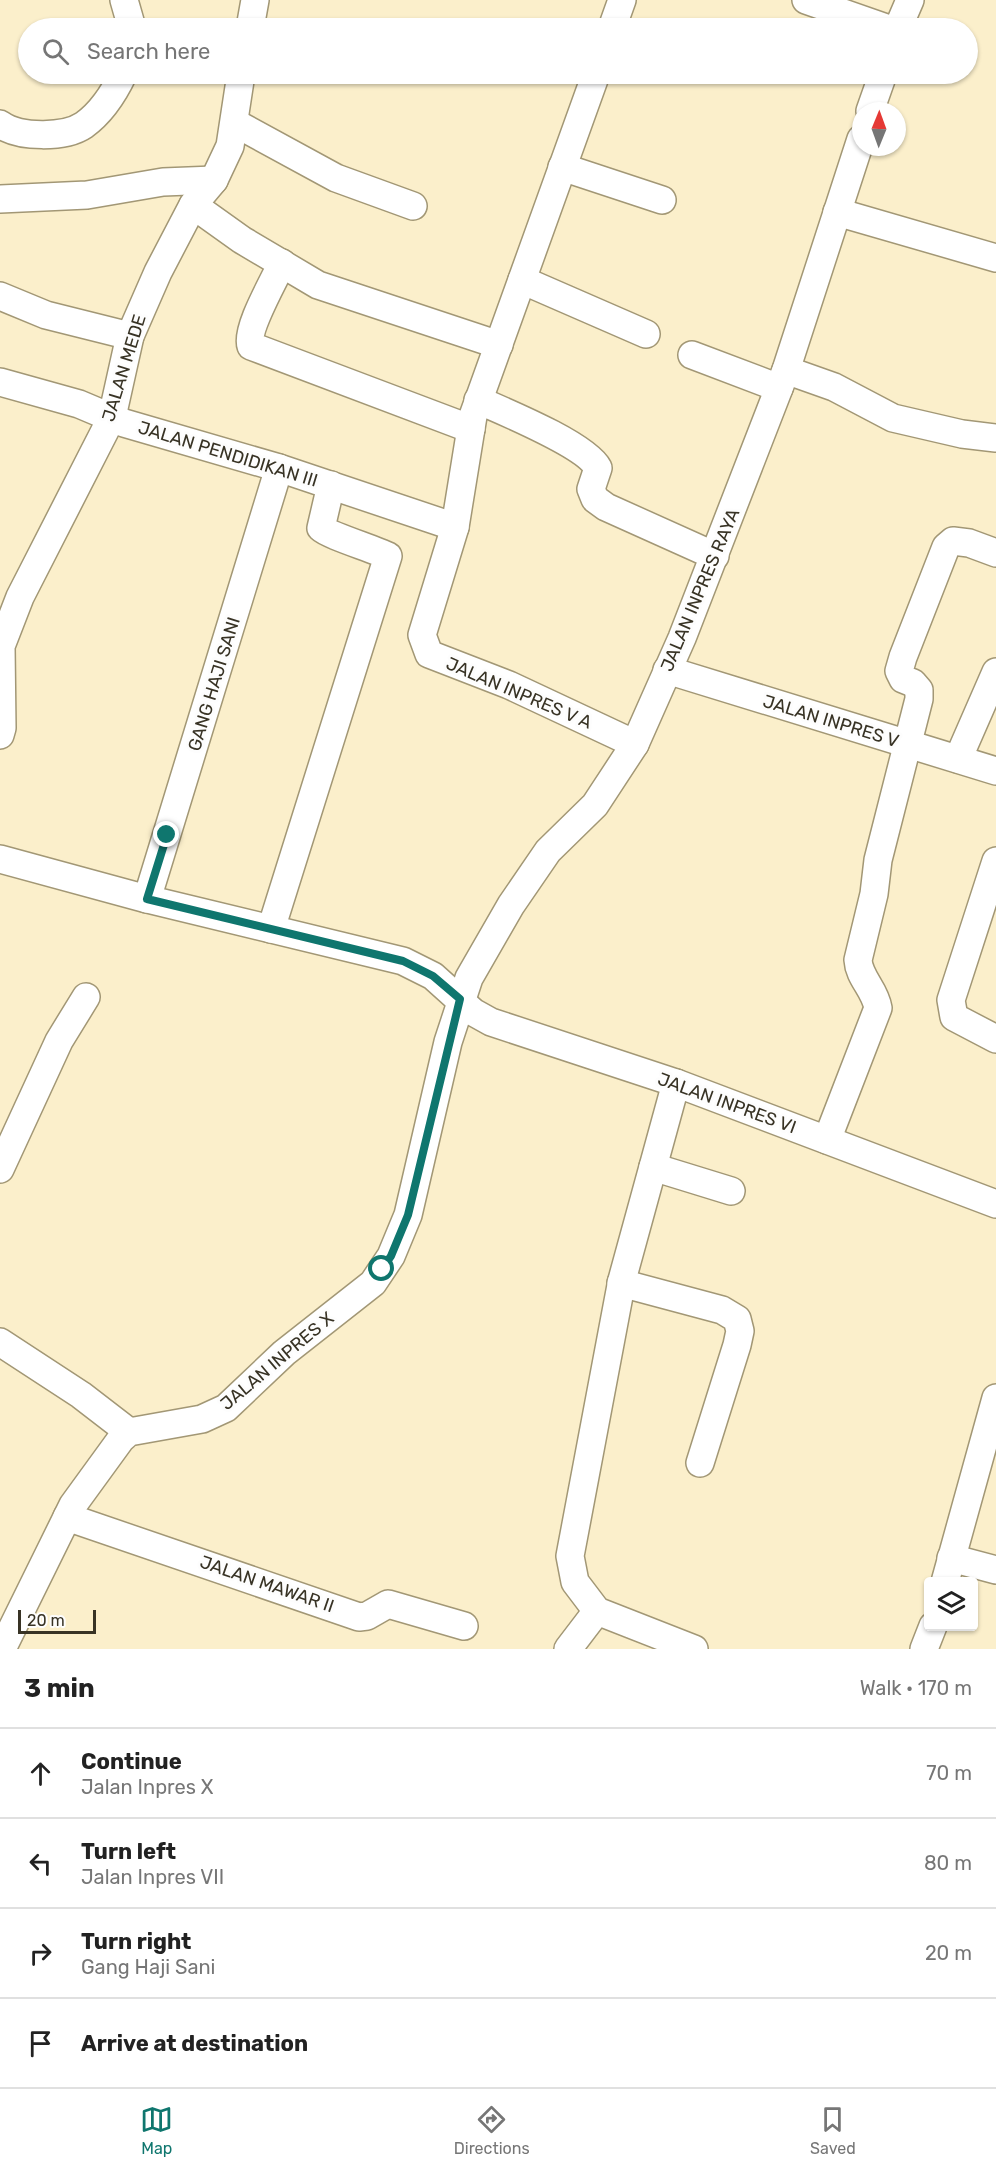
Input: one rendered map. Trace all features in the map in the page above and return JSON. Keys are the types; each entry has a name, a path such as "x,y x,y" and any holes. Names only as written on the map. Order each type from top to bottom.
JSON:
{"street":[{"path":"125,0 130,18"},
{"path":"252,18 255,0"},
{"path":"616,18 622,0"},
{"path":"806,0 857,18"},
{"path":"902,18 910,0"},
{"path":"0,124 6,128 42,136 83,126 113,96 118,84"},
{"name":"JALAN MEDE","path":"0,735 2,728 1,646 28,581 112,417 130,336 158,272 193,205 214,180 230,146 240,84"},
{"name":"JALAN INPRES V A","path":"592,84 474,415 455,527 423,635 429,654 509,685 635,744"},
{"path":"873,102 879,84"},
{"path":"235,123 336,178 413,206"},
{"name":"JALAN INPRES RAYA","path":"460,999 479,959 548,851 595,805 635,744 682,638 782,379 855,156"},
{"path":"562,167 662,200"},
{"path":"0,199 87,195 163,182 214,180"},
{"path":"193,205 242,240 318,285 499,345"},
{"path":"837,212 996,258"},
{"path":"282,263 253,327 249,339 251,346 474,415 518,418 589,457 598,468 591,489 595,499 606,507 715,556"},
{"path":"522,280 646,334"},
{"path":"0,296 46,315 130,336"},
{"path":"692,355 782,379 834,387 893,418 962,434 996,438"},
{"name":"JALAN PENDIDIKAN III","path":"0,382 79,404 112,417 279,468 455,527"},
{"name":"GANG HAJI SANI","path":"147,899 279,468"},
{"path":"271,929 388,556 354,541 327,534 321,528 331,485"},
{"path":"827,1140 878,1008 870,985 859,972 858,960 874,894 878,860 919,690 914,683 903,679 899,671 946,548 953,541 969,543 996,553"},
{"name":"JALAN INPRES V","path":"667,670 996,771"},
{"path":"958,759 996,672"},
{"name":"JALAN INPRES VI","path":"0,859 147,899 403,961 433,976 473,1012 491,1022 676,1083 996,1204"},
{"path":"996,861 951,1000 954,1017 996,1039"},
{"path":"0,1169 59,1041 86,997"},
{"name":"JALAN INPRES X","path":"129,1432 202,1419 226,1408 285,1353 373,1283 391,1256 408,1215 460,999"},
{"path":"676,1083 621,1284 570,1556 575,1582 597,1611 694,1649"},
{"path":"653,1167 731,1191"},
{"path":"621,1284 722,1311 737,1319 740,1331 737,1345 700,1463"},
{"path":"0,1342 81,1395 129,1432 73,1506 2,1649"},
{"path":"994,1412 948,1570 996,1570"},
{"name":"JALAN MAWAR II","path":"67,1517 359,1617 367,1616 388,1604 464,1626"},
{"path":"568,1649 597,1611"},
{"path":"924,1649 931,1631"}],"route":[{"path":"167,835 147,899 403,961 433,976 460,999 408,1215 391,1256 382,1269"}]}
